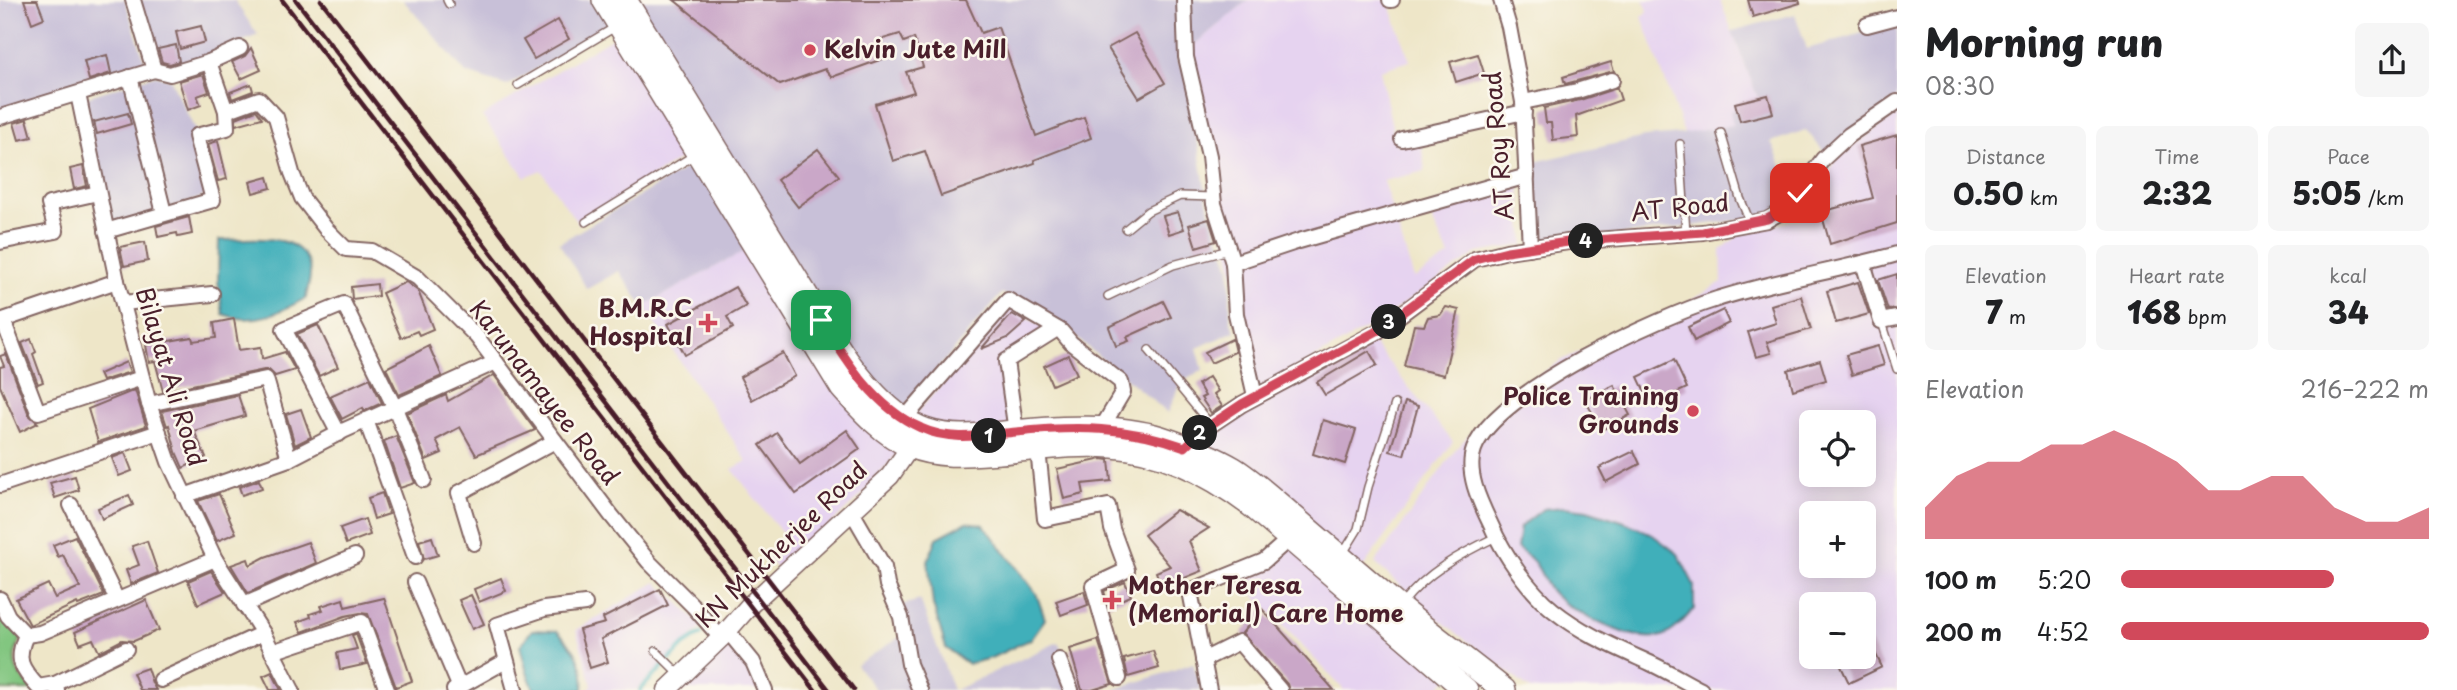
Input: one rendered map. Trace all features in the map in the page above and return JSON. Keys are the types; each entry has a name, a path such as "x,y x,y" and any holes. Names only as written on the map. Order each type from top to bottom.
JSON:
{"main road":[{"path":"604,0 842,388 861,410 892,435 912,432 965,437 1101,429 1145,434 1185,447 1234,469 1341,556 1455,687"},
{"path":"625,0 852,369 912,432 941,453 1111,446 1166,456 1236,494 1393,615 1504,690"}],"street":[{"path":"133,0 154,69"},
{"path":"1184,0 1186,57 1209,156 1213,197 1231,256 1236,314 1255,396"},
{"name":"AT Roy Road","path":"1502,0 1524,107 1530,248"},
{"path":"1867,25 1897,16"},
{"path":"0,117 154,69 170,74 209,62 240,48"},
{"path":"106,231 213,200 196,136 227,128 226,111 209,62"},
{"path":"130,77 164,213"},
{"path":"1402,139 1524,107 1612,80"},
{"name":"Bilayat Ali Road","path":"78,94 117,281 149,404 159,432 184,496 215,558 263,633 292,690"},
{"name":"Karunamayee Road","path":"226,111 260,99 276,117 283,148 302,198 326,229 346,249 372,251 418,278 477,337 649,562 753,662 765,690"},
{"name":"AT Road","path":"1185,447 1210,425 1255,396 1377,331 1475,259 1568,242 1686,233 1767,219 1786,209 1823,159 1849,135 1897,102"},
{"path":"1231,256 1299,241 1527,176"},
{"path":"0,242 56,230 49,204 98,193"},
{"path":"1701,690 1650,663 1609,646 1563,618 1538,596 1496,537 1477,490 1472,459 1474,449 1488,428 1530,392 1577,361 1633,332 1700,305 1748,290 1897,254"},
{"path":"1863,263 1882,322 1897,318"},
{"path":"117,281 4,320 6,348 38,412 142,378"},
{"path":"123,303 212,295"},
{"path":"912,432 1006,300 1056,329 1124,386 1101,429"},
{"path":"339,434 284,329 344,304 395,408 424,480"},
{"path":"1016,432 1006,361 1056,329"},
{"path":"184,496 289,459 496,362"},
{"path":"149,404 265,379 289,459"},
{"path":"366,421 415,557"},
{"path":"0,485 159,432"},
{"name":"KN Mukherjee Road","path":"667,690 750,605 890,476 912,432"},
{"path":"474,542 459,493 555,441"},
{"path":"1038,449 1045,519 1108,506 1112,529 1127,570 1093,586 1119,678"},
{"path":"71,505 117,600"},
{"path":"852,512 862,525 884,567 887,585 901,617 909,664 920,690"},
{"path":"1209,690 1190,591 1264,561 1290,538"},
{"path":"244,605 355,556"},
{"path":"26,635 40,633 215,558"},
{"path":"415,582 456,689 506,661"},
{"path":"0,599 8,616 26,635"},
{"path":"515,690 497,625 544,609 585,604"},
{"path":"272,652 362,622 387,690"},
{"path":"161,680 263,633"},
{"path":"26,635 19,652 23,670 38,687 56,687 126,649"},
{"path":"1203,660 1239,642 1280,690"},
{"path":"1059,660 1071,690"}],"lane":[{"path":"518,85 618,25"},
{"path":"1721,133 1750,223"},
{"path":"1680,144 1686,233"},
{"path":"586,222 697,154"},
{"path":"1126,229 1148,211 1180,197 1213,197"},
{"path":"1108,296 1173,265 1231,256"},
{"path":"1882,322 1896,369"},
{"path":"1149,350 1210,425"},
{"path":"1341,556 1357,529 1395,404"},
{"path":"1393,615 1426,579 1455,557 1496,537"},
{"path":"656,651 681,676"}],"shaded area":[{"path":"0,0 125,0 147,68 0,111"},
{"path":"138,0 234,0 258,35 173,70 160,65"},
{"path":"403,0 611,0 622,19 507,86 466,73"},
{"path":"632,0 1248,0 1177,59 1187,78 1209,211 1230,267 1230,320 1235,331 1197,348 1203,370 1180,383 1168,413 1062,326 1002,293 900,413 825,321"},
{"path":"1248,0 1388,0 1410,61 1380,70 1396,145 1421,141 1425,171 1383,181 1414,279 1449,256 1426,207 1519,174 1524,245 1477,253 1376,323 1257,391 1188,50"},
{"path":"1644,0 1720,0 1759,101 1733,125 1685,136 1642,17 1648,11"},
{"path":"1795,14 1807,49 1897,23 1897,98 1825,153 1806,130 1771,142 1792,189 1783,204 1766,215 1741,220 1535,245 1530,163 1645,137 1733,125 1730,111 1759,101 1732,31"},
{"path":"630,27 702,145 578,224 541,170 525,177 482,116"},
{"path":"156,75 171,80 196,132 208,195 110,230 83,98"},
{"name":"Police Training Grounds","path":"1897,114 1897,690 1531,690 1428,611 1375,563 1456,449 1500,400 1562,360 1687,302 1722,282 1721,250 1740,234 1801,219 1837,157"},
{"path":"707,156 763,241 643,306 619,271 587,289 559,243"},
{"path":"763,241 910,438 862,495 779,571 766,557 788,541 732,469 747,461 643,306"},
{"path":"1009,306 1046,329 1003,362 1015,441 910,421"},
{"path":"1373,343 1453,442 1361,570 1184,454 1253,402"},
{"path":"1301,537 1453,674 1437,690 1344,690 1239,579"},
{"path":"656,582 703,626 636,690 588,690 592,685 576,630"},
{"path":"920,600 953,690 876,690 856,665 908,632 902,605"},
{"path":"729,639 747,664 760,690 675,690"},
{"path":"1058,642 1083,690 955,690"},
{"path":"1193,663 1201,690 1113,690 1165,673"}],"green space":[{"path":"0,614 21,639 15,655 18,671 29,685 39,690 0,690"}],"water":[{"path":"219,240 274,240 297,248 305,257 310,270 306,298 276,313 256,318 245,319 223,314 218,281"},
{"path":"1564,507 1587,510 1622,521 1650,533 1678,554 1694,585 1694,609 1671,631 1662,636 1650,637 1619,631 1602,624 1559,599 1550,590 1534,562 1517,548 1520,527 1543,509"},
{"path":"967,522 984,525 1036,593 1045,619 1031,639 991,658 968,664 946,648 933,605 928,561 937,538"},
{"path":"532,630 557,631 569,644 581,664 583,690 534,690 520,646"}],"building":[{"path":"24,0 37,0 44,18 32,23"},
{"path":"674,0 966,0 981,33 998,27 1036,136 1084,117 1091,138 1034,160 1035,163 941,196 925,151 893,161 875,104 914,92 906,72 923,67 914,38 904,42 900,34 880,40 885,58 832,77 825,69 780,85"},
{"path":"1748,0 1799,0 1800,3 1753,17"},
{"path":"558,20 569,39 534,59 523,40"},
{"path":"201,26 205,42 180,49 176,32"},
{"path":"1135,33 1165,83 1139,98 1108,48"},
{"path":"176,45 179,61 170,64 162,62 158,49"},
{"path":"251,48 261,70 241,79 232,62 245,56"},
{"path":"1478,54 1484,73 1456,82 1450,62"},
{"path":"107,55 111,73 89,80 84,61"},
{"path":"1611,62 1614,71 1565,84 1563,77"},
{"path":"203,74 209,92 197,96 201,105 188,110 179,81"},
{"path":"251,84 253,91 232,99 230,92"},
{"path":"1617,88 1621,100 1576,116 1578,137 1553,140 1551,123 1546,123 1544,108"},
{"path":"1768,95 1773,113 1740,121 1735,103"},
{"path":"256,110 262,118 236,125 236,118"},
{"path":"128,113 131,124 97,134 94,122"},
{"path":"27,119 32,137 19,140 14,123"},
{"path":"1897,135 1897,223 1830,244 1821,212 1873,198 1859,146"},
{"path":"218,141 227,179 218,181 208,144"},
{"path":"818,149 839,176 798,207 777,180"},
{"path":"83,166 87,186 74,189 70,169"},
{"path":"268,177 271,188 253,193 250,182"},
{"path":"1178,212 1184,229 1169,234 1163,216"},
{"path":"189,217 192,234 178,237 177,233 158,237 156,226"},
{"path":"1209,219 1216,241 1196,247 1189,225"},
{"path":"145,242 148,261 124,266 120,247"},
{"path":"1897,274 1897,309 1888,310 1878,280"},
{"path":"406,282 418,291 433,329 419,335 417,331 401,338 382,293"},
{"path":"1858,282 1869,314 1836,323 1827,291"},
{"path":"377,284 378,296 352,299 351,287"},
{"path":"735,287 746,306 727,317 733,328 685,355 668,324"},
{"path":"1801,296 1811,329 1767,342 1771,353 1756,357 1748,332 1776,323 1771,305"},
{"path":"1163,301 1171,317 1127,337 1129,341 1116,346 1109,327"},
{"path":"1446,307 1459,310 1444,375 1404,366 1414,325 1424,326 1428,317 1440,315"},
{"path":"1723,310 1729,323 1694,341 1688,327"},
{"path":"1012,314 1026,322 1008,338 981,349"},
{"path":"234,319 239,350 261,347 262,359 285,352 295,370 275,376 269,370 264,370 163,391 155,361 149,362 146,345 192,337 193,341 216,338 214,323"},
{"path":"318,325 338,367 319,376 297,334"},
{"path":"31,339 36,352 33,354 43,382 38,384 22,343"},
{"path":"1232,339 1235,352 1211,363 1205,352"},
{"path":"429,346 442,376 399,395 386,368"},
{"path":"1878,346 1884,365 1852,375 1846,355"},
{"path":"1369,351 1377,365 1325,395 1317,382"},
{"path":"783,353 795,376 752,400 740,377"},
{"path":"6,354 29,415 38,423 20,432 0,386 0,367 4,366 0,356"},
{"path":"1068,355 1077,374 1052,385 1044,366"},
{"path":"1674,360 1687,388 1651,405 1638,377"},
{"path":"1820,360 1826,380 1793,390 1788,370"},
{"path":"126,362 130,372 102,381 99,374"},
{"path":"494,375 535,430 476,455 460,427 436,440 442,453 426,460 407,413 446,395 448,401"},
{"path":"1209,377 1218,391 1214,394 1222,406 1211,413 1201,398 1205,396 1198,384"},
{"path":"370,378 382,403 364,411 363,408 342,419 330,396"},
{"path":"1614,385 1630,415 1602,430 1585,400"},
{"path":"135,390 146,426 98,442 88,409"},
{"path":"238,395 245,416 194,431 206,457 183,468 162,411"},
{"path":"1405,402 1418,406 1404,455 1390,451"},
{"path":"301,409 311,437 295,445 286,414"},
{"path":"1323,420 1356,430 1345,464 1313,454"},
{"path":"847,430 860,449 796,494 760,445 777,433 800,464"},
{"path":"396,436 415,483 400,488 384,441"},
{"path":"1634,451 1640,464 1606,482 1599,468"},
{"path":"125,453 132,471 119,476 112,458"},
{"path":"1102,459 1109,460 1111,481 1082,484 1084,494 1064,499 1057,469"},
{"path":"75,476 79,490 55,498 50,483"},
{"path":"259,480 262,488 242,495 239,487"},
{"path":"382,493 389,514 374,519 368,498"},
{"path":"219,494 236,533 217,541 198,501"},
{"path":"129,495 133,505 102,519 98,508"},
{"path":"1176,510 1209,528 1189,541 1202,571 1162,587 1156,572 1170,566 1144,535"},
{"path":"365,519 370,535 346,544 340,528"},
{"path":"75,536 104,595 78,605 77,603 30,625 16,599 48,584 55,598 80,587 63,555 58,557 53,545"},
{"path":"432,537 438,555 424,559 419,541"},
{"path":"147,541 158,573 131,584 126,570 139,565 132,546"},
{"path":"308,542 316,563 248,593 231,565 248,559 250,565"},
{"path":"211,571 225,592 198,604 188,581"},
{"path":"501,578 506,591 479,602 474,589"},
{"path":"1125,582 1131,596 1108,605 1104,591"},
{"path":"660,589 668,605 601,639 608,662 590,668 579,630 605,623 603,618"},
{"path":"1084,591 1088,605 1061,615 1056,601"},
{"path":"471,595 484,624 472,629 459,600"},
{"path":"384,598 412,681 396,687 368,614 345,616 302,632 297,622 323,610 321,606 343,599 345,607"},
{"path":"146,600 159,630 134,641 122,640 99,652 93,639 80,644 75,632"},
{"path":"1262,609 1334,690 1289,690 1287,684 1242,633"},
{"path":"356,634 367,664 340,670 337,653 357,649 352,635"},
{"path":"1098,640 1112,684 1082,690 1070,649"},
{"path":"1153,651 1159,668 1128,677 1124,659"},
{"path":"1876,655 1882,667 1849,683 1842,669 1876,669"},
{"path":"147,668 156,690 140,690 133,673"},
{"path":"272,672 281,690 270,690 263,676"}],"waterway":[{"path":"640,690 684,645 701,634"}],"railway":[{"path":"282,0 815,690"},
{"path":"296,0 829,690"},
{"path":"321,0 854,690"}],"place":[{"name":"Kelvin Jute Mill","path":"810,50"},
{"name":"B.M.R.C Hospital","path":"708,323"},
{"name":"Police Training Grounds","path":"1693,411"},
{"name":"Mother Teresa (Memorial) Care Home","path":"1112,600"}],"route":[{"path":"821,320 852,369 904,419 922,429 965,437 1016,432 1115,429 1145,434 1185,447 1203,430 1242,404 1377,331 1475,259 1507,251 1568,242 1703,232 1767,219 1786,209 1800,193"}]}
